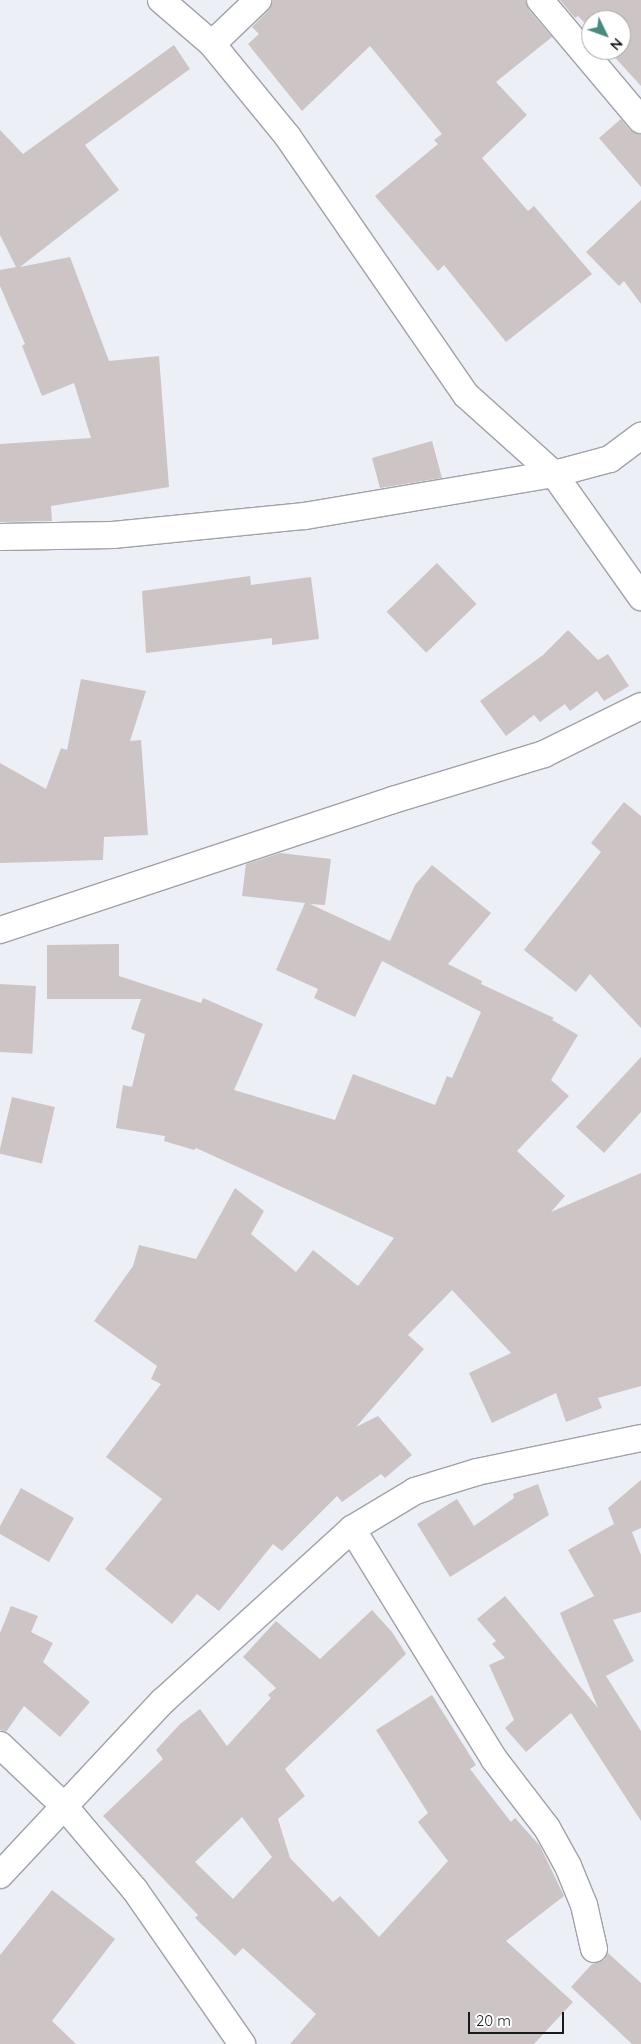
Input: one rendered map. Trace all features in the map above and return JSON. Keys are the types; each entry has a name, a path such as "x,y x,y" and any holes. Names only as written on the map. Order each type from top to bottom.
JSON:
{"street":[{"path":"161,0 212,44 288,137 466,394 554,474 641,597"},
{"path":"212,44 258,0"},
{"path":"540,0 641,120"},
{"path":"0,537 113,535 305,516 554,474 610,459 641,436"},
{"path":"0,930 384,803 544,754 641,706"},
{"path":"0,1875 163,1701 352,1528 415,1491 433,1485 476,1472 641,1438"},
{"path":"352,1528 494,1760 547,1828 568,1866 584,1906 594,1949"},
{"path":"0,1745 64,1806 135,1890 242,2044"}],"building":[{"path":"273,0 525,0 529,10 552,37 496,82 527,115 482,158 528,211 534,206 592,274 506,342 444,265 438,271 375,196 438,144 434,140 442,134 370,46 302,111 248,44 259,34 252,27 269,10"},
{"path":"560,0 641,0 641,86 617,60 631,60 631,10 581,10 581,19 578,16 575,18"},
{"path":"174,45 190,69 85,145 119,190 20,267 70,257 109,361 159,356 169,487 51,506 52,521 0,522 0,444 91,438 74,383 42,396 22,346 25,344 0,286 0,270 16,267 0,235 0,130 23,154"},
{"path":"621,119 630,130 641,135 641,187 599,138"},
{"path":"641,200 641,304 624,281 619,286 586,252"},
{"path":"432,441 442,478 380,488 372,458"},
{"path":"437,563 477,604 426,653 387,612"},
{"path":"250,576 251,585 311,577 319,639 272,645 272,638 146,653 142,591"},
{"path":"568,630 598,660 608,654 629,686 604,701 597,691 570,711 565,704 540,722 534,715 506,736 480,701 543,655"},
{"path":"81,679 146,691 130,741 141,740 148,835 104,837 103,860 0,863 0,763 46,789 61,748 67,750"},
{"path":"624,802 641,816 641,1028 590,974 576,992 524,950 601,852 591,843"},
{"path":"280,853 331,859 325,905 310,904 390,941 415,885 432,865 491,913 448,964 482,981 481,984 554,1018 552,1020 578,1035 551,1080 569,1096 517,1151 565,1196 551,1212 641,1173 641,1386 598,1398 602,1408 566,1422 556,1393 492,1423 469,1373 511,1353 452,1290 408,1335 424,1349 356,1427 378,1416 412,1455 385,1478 381,1474 342,1502 337,1496 282,1551 273,1544 219,1611 197,1594 172,1624 105,1569 162,1499 106,1457 161,1384 151,1379 157,1366 94,1321 133,1266 139,1245 196,1259 235,1188 264,1211 251,1234 296,1272 313,1250 358,1286 394,1238 196,1148 194,1150 164,1141 165,1136 116,1128 123,1085 132,1087 145,1034 131,1029 141,999 47,999 47,945 119,944 119,976 201,1003 203,998 263,1024 234,1090 335,1120 353,1074 435,1105 447,1076 452,1078 481,1012 382,961 355,1017 314,998 318,989 276,970 305,903 242,896 246,864"},
{"path":"0,984 36,986 32,1054 0,1052"},
{"path":"641,1057 641,1112 604,1153 576,1127"},
{"path":"12,1097 55,1107 42,1163 0,1154"},
{"path":"641,1480 641,1528 632,1532 641,1555 641,1612 613,1620 634,1661 606,1676 641,1731 641,1821 571,1713 526,1752 505,1728 514,1720 489,1665 505,1658 492,1644 496,1641 477,1619 505,1596 598,1708 560,1613 594,1596 568,1550 614,1524 608,1508"},
{"path":"538,1484 549,1515 450,1577 417,1524 457,1499 474,1526 514,1498 513,1494"},
{"path":"21,1488 74,1518 49,1562 0,1534 0,1526"},
{"path":"11,1606 38,1616 31,1632 53,1643 43,1662 90,1702 60,1737 24,1706 6,1732 0,1730 0,1633"},
{"path":"372,1610 392,1632 406,1654 285,1769 305,1796 278,1819 290,1858 333,1902 340,1896 379,1937 448,1861 418,1822 428,1813 376,1730 432,1695 476,1765 470,1769 511,1822 515,1818 540,1846 564,1896 506,1941 573,2002 534,2044 290,2044 316,2014 243,1948 235,1956 195,1918 198,1915 103,1816 163,1759 156,1750 180,1724 200,1709 227,1746 271,1698 268,1695 276,1688 243,1657 276,1621 320,1659","holes":["242,1817 272,1857 233,1899 195,1862"]},
{"path":"52,1890 115,1939 52,2021 76,2044 0,2044 0,1955"},
{"path":"608,1953 641,1983 641,2044 632,2044 571,1987 592,1964 604,1960"}]}
